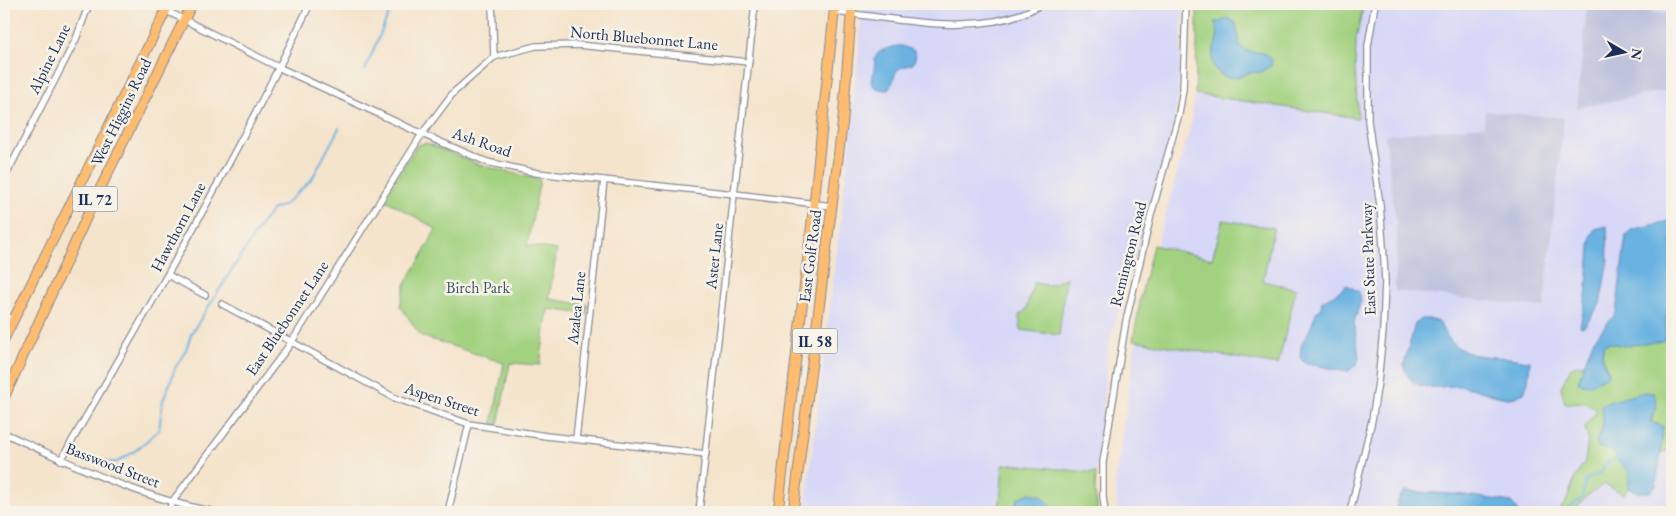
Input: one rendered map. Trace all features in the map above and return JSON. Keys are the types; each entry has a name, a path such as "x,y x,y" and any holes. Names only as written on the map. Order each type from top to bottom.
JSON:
{"main road":[{"name":"West Higgins Road","path":"4,398 92,203 192,4"},
{"name":"East Golf Road","path":"793,512 843,119 852,4"},
{"name":"West Higgins Road","path":"4,339 8,318 167,7"},
{"name":"East Golf Road","path":"778,512 835,8"}],"street":[{"name":"Alpine Lane","path":"4,179 76,39 89,4"},
{"name":"Ash Road","path":"153,4 167,7 184,20 280,68 422,134 488,162 537,173 832,206"},
{"name":"Hawthorn Lane","path":"61,460 168,275 280,68 310,4"},
{"path":"492,4 494,57"},
{"name":"Aster Lane","path":"699,512 756,4"},
{"path":"835,8 852,14 938,24 972,24 1004,19 1031,10 1042,4"},
{"name":"Remington Road","path":"1105,512 1103,462 1126,321 1183,89 1186,4"},
{"name":"East State Parkway","path":"1350,512 1372,420 1384,321 1385,282 1380,204 1368,121 1368,46 1375,4"},
{"name":"North Bluebonnet Lane","path":"422,134 453,93 494,57 536,46 578,44 749,62"},
{"name":"East Bluebonnet Lane","path":"169,512 172,502 291,343 422,134"},
{"name":"Azalea Lane","path":"576,439 604,180"},
{"path":"168,275 205,295"},
{"name":"Aspen Street","path":"222,304 395,398 469,424 546,436 706,454"},
{"path":"448,512 469,424"},
{"name":"Basswood Street","path":"4,433 61,460 172,502 216,512"}],"shaded area":[{"path":"863,4 1183,4 1178,98 1171,134 1109,344 1096,473 1012,464 1004,465 999,512 805,512 850,142"},
{"path":"1197,4 1672,4 1672,512 1118,512 1115,483 1135,348 1157,244 1191,125 1195,94"},
{"path":"1587,6 1672,14 1672,89 1577,108"},
{"path":"1485,111 1564,118 1544,307 1395,291 1397,231 1385,135 1484,126"}],"green space":[{"path":"1197,4 1364,4 1356,39 1355,68 1358,118 1195,94"},
{"name":"Birch Park","path":"426,143 480,165 540,180 527,245 557,250 549,299 588,305 586,314 548,309 540,365 510,363 498,425 492,424 504,363 421,336 400,306 406,282 436,229 384,199 417,145"},
{"path":"1223,220 1274,228 1263,281 1296,289 1278,365 1133,340 1153,245 1212,259"},
{"path":"1066,277 1059,335 1021,330 1019,315 1026,310 1034,282 1051,284"},
{"path":"1672,301 1672,447 1670,450 1661,453 1663,438 1652,423 1657,407 1601,407 1603,424 1596,441 1598,447 1615,452 1616,459 1630,473 1628,488 1624,494 1604,484 1587,496 1572,512 1556,512 1566,502 1574,480 1585,461 1588,439 1585,426 1597,411 1586,403 1565,404 1561,387 1571,367 1584,364 1578,382 1609,372 1603,359 1604,345 1609,343 1625,346 1667,335 1665,319"},
{"path":"1012,464 1096,473 1095,493 1098,512 999,512 1003,465"}],"water":[{"path":"1228,18 1236,23 1240,46 1249,51 1269,56 1272,60 1271,66 1261,72 1249,73 1233,78 1225,77 1217,71 1212,59 1218,34 1214,22 1220,22"},
{"path":"897,46 914,51 916,55 913,64 897,71 887,90 876,88 871,80 877,54"},
{"path":"1672,220 1672,301 1665,319 1667,335 1663,341 1625,346 1609,343 1604,345 1602,356 1609,372 1607,377 1588,385 1578,383 1593,341 1616,313 1626,235 1631,230"},
{"path":"1607,226 1608,260 1600,304 1584,327 1580,326 1586,297 1591,236 1595,229"},
{"path":"1347,285 1359,292 1361,301 1354,322 1359,358 1357,364 1347,372 1305,363 1301,359 1301,346 1317,311 1321,310 1322,301"},
{"path":"1422,319 1439,322 1453,343 1468,353 1530,361 1528,382 1524,393 1509,398 1461,386 1429,387 1419,385 1410,379 1404,364 1415,324"},
{"path":"1644,392 1654,393 1657,407 1651,422 1663,426 1656,485 1650,492 1639,492 1628,488 1630,473 1616,459 1615,452 1598,447 1596,441 1603,424 1602,404"},
{"path":"1405,491 1465,495 1511,502 1519,512 1395,512 1399,498"},
{"path":"1030,493 1041,495 1057,512 1013,512 1018,498"}],"waterway":[{"path":"365,70 393,4"},
{"path":"92,463 117,462 135,451 159,430 163,400 175,368 186,350 191,334 272,210 284,205 312,179 339,128"},
{"path":"4,463 8,454"},
{"path":"1563,512 1582,498 1586,480 1603,471 1605,464 1616,459"}]}
